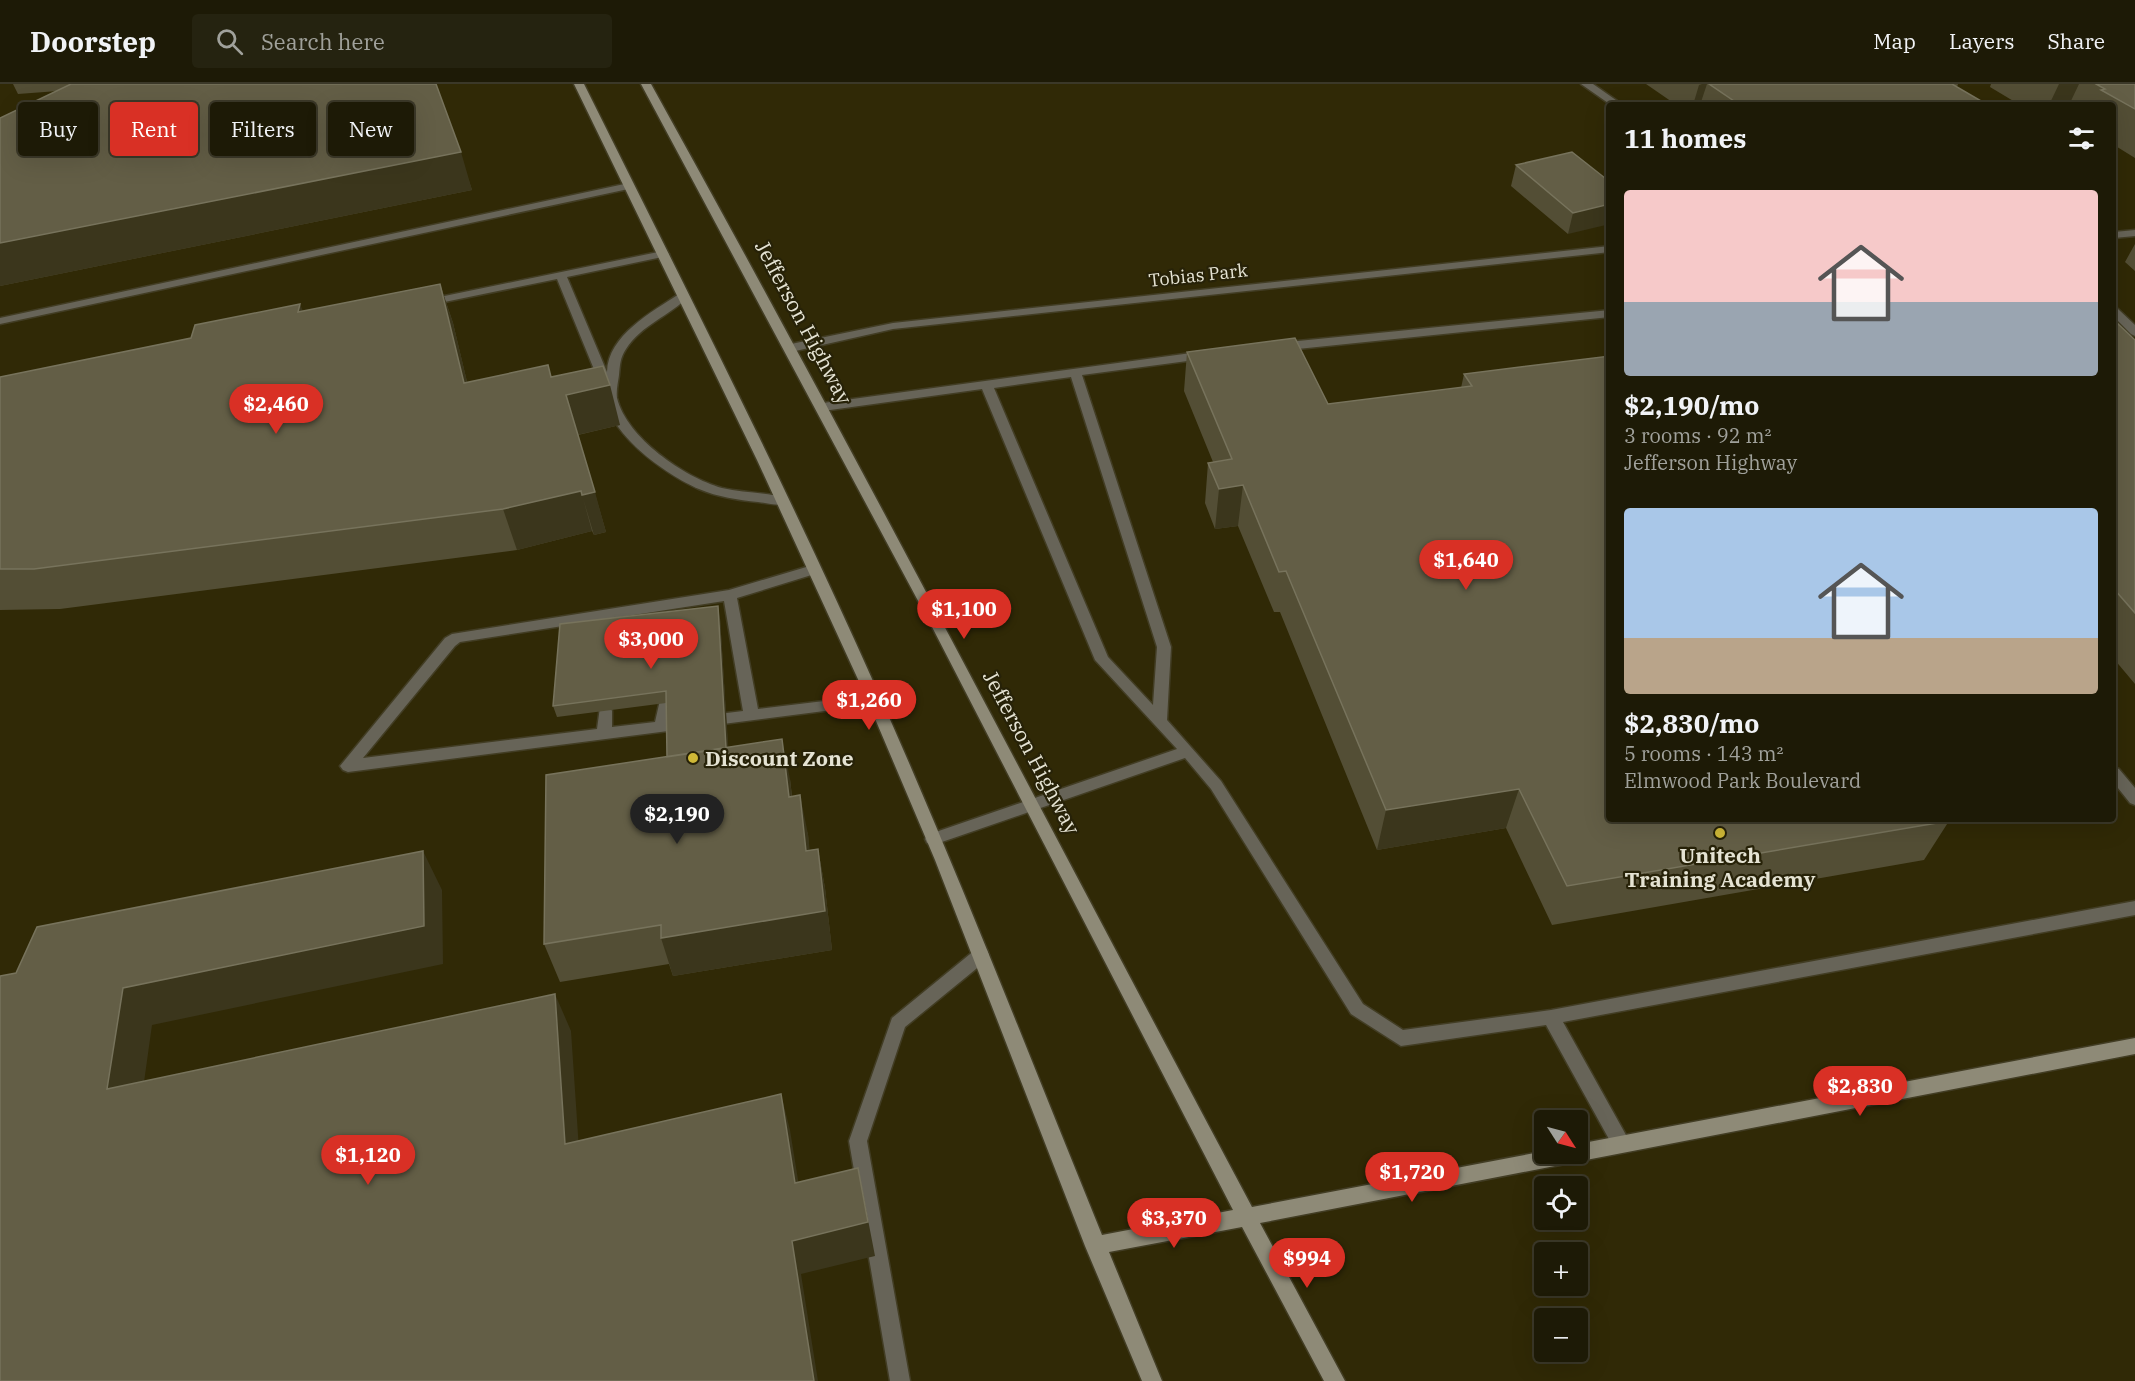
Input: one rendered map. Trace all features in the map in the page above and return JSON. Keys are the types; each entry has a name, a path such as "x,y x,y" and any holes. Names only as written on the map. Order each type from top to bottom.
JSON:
{"main road":[{"path":"579,84 663,254 874,700 981,955 1095,1246 1152,1381"},
{"name":"Jefferson Highway","path":"646,84 791,348 1033,804 1245,1216 1335,1381"},
{"path":"1588,1150 2135,1046"},
{"path":"1095,1246 1534,1161"}],"lane":[{"path":"1586,84 1613,102"},
{"path":"0,321 629,186"},
{"path":"2116,236 2135,233"},
{"name":"Tobias Park","path":"791,348 893,326 1606,249"},
{"path":"411,306 663,254"},
{"path":"561,275 621,421 641,444 675,471 697,483 718,491 781,501"},
{"path":"611,398 614,361 630,336 648,320 683,296"},
{"path":"1260,349 1606,313"},
{"path":"2116,313 2135,332"},
{"path":"822,407 1214,354"},
{"path":"1075,372 1164,647 1160,720"},
{"path":"986,384 1102,660 1160,720 1216,786 1357,1009 1401,1038 1551,1017 2135,908"},
{"path":"813,570 730,596 670,605 604,623 457,638 450,642 348,766 874,700"},
{"path":"730,596 751,714"},
{"path":"670,605 672,624"},
{"path":"662,726 665,704"},
{"path":"604,733 606,711"},
{"path":"933,839 1188,751"},
{"path":"2116,776 2135,800"},
{"path":"900,1381 858,1141 898,1023 981,955"},
{"path":"1551,1017 1622,1144"}],"shaded area":[{"path":"0,84 2135,84 2135,1381 0,1381"}],"building":[{"path":"71,84 436,84 461,152 0,243 0,118 18,109 18,156 98,156 98,102 33,102"},
{"path":"1709,84 1952,84 1983,102 1736,102"},
{"path":"2096,84 2135,84 2135,109 2101,90 2105,89"},
{"path":"1572,152 1606,179 1606,205 1573,213 1516,165"},
{"path":"440,284 464,383 548,365 551,377 603,366 610,385 566,395 595,492 582,495 581,491 503,509 34,569 0,569 0,377 191,338 195,325 300,304 298,312"},
{"path":"2116,322 2135,340 2135,613 2116,591"},
{"path":"1295,338 1328,404 1472,386 1464,374 1606,356 1606,822 1943,822 1567,886 1519,789 1386,810 1286,571 1279,572 1243,485 1219,489 1208,463 1232,459 1187,352"},
{"path":"718,606 726,748 667,757 666,691 553,706 560,624"},
{"path":"782,739 789,797 800,795 806,851 818,849 825,911 661,938 661,925 544,944 546,775"},
{"path":"423,851 424,926 123,988 107,1089 555,994 565,1144 781,1094 795,1183 858,1168 868,1222 792,1241 814,1381 0,1381 0,976 16,973 37,927"}],"place":[{"name":"Discount Zone","path":"693,758"},
{"name":"Unitech Training Academy","path":"1720,833"}]}
